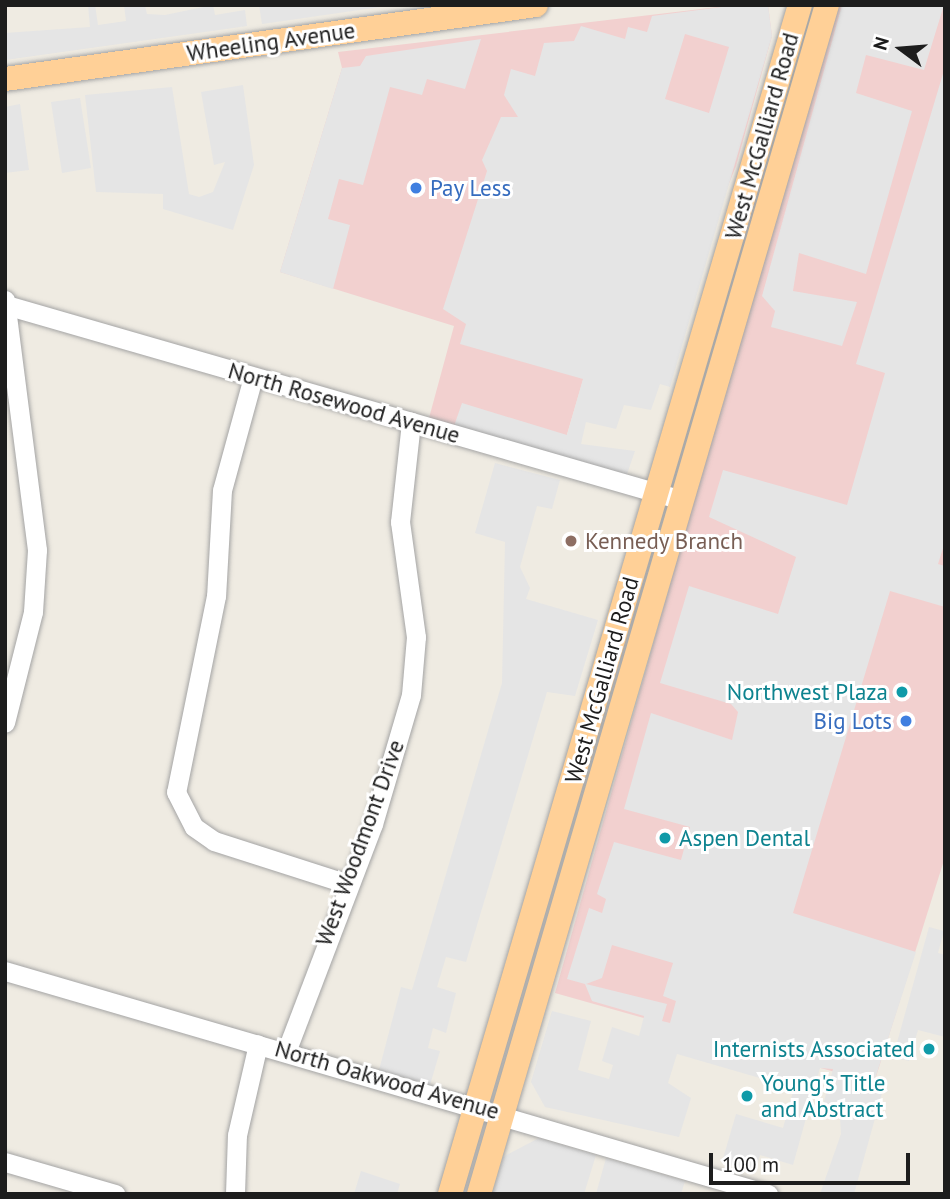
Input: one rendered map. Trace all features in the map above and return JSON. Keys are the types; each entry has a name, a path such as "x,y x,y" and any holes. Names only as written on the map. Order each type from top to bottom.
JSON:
{"main road":[{"name":"Wheeling Avenue","path":"5,79 536,5"},
{"name":"West McGalliard Road","path":"450,1194 800,5"},
{"name":"West McGalliard Road","path":"479,1194 827,5"}],"street":[{"path":"5,300 37,550 33,612 6,716"},
{"name":"North Rosewood Avenue","path":"6,305 657,495 682,500"},
{"path":"253,377 222,490 216,596 176,792 194,827 215,841 348,884"},
{"name":"West Woodmont Drive","path":"286,1052 348,884 411,695 416,637 400,522 411,422"},
{"name":"North Oakwood Avenue","path":"5,971 502,1113 768,1194"},
{"path":"236,1194 237,1135 258,1044"},
{"path":"5,1162 115,1194"}],"shaded area":[{"path":"88,5 95,5 98,25 126,21 124,5 145,5 147,14 165,15 213,5 215,15 245,10 247,26 5,60 5,33 90,27"},
{"path":"259,5 394,5 262,24"},
{"path":"735,5 768,5 772,36 736,166 724,196 588,363 560,458 429,418 454,326 280,272 342,68 338,52"},
{"path":"737,5 768,5 772,36 670,387 660,384 651,410 624,405 616,429 586,422 581,444 635,451 626,477 454,426 462,403 567,435 583,379 460,344 466,324 443,309 487,171 482,160 501,117 518,117 504,95 511,69 535,76 544,43 574,41 581,26 625,39 628,27 647,32 652,16","holes":["685,34 729,47 709,113 665,99"]},
{"path":"833,5 945,5 945,857 874,1083 555,993"},
{"path":"842,5 944,5 924,70 866,55 856,93 912,111 866,274 799,253 793,291 857,302 842,346 771,327 775,311 762,296"},
{"path":"481,39 465,89 427,79 422,95 390,87 363,185 339,179 328,219 350,225 333,289 280,272 342,68 360,66 366,56"},
{"path":"945,67 945,542 938,564 945,566 945,607 890,591 793,913 916,952 874,1082 884,1086 854,1194 820,1194 841,1134 840,1118 821,1112 833,1069 820,1068 793,1165 760,1155 755,1172 722,1162 736,1114 783,1128 794,1088 677,1054 668,1083 691,1098 679,1137 545,1107 531,1082 552,1011 591,1021 578,1070 609,1079 613,1065 602,1061 612,1027 639,1036 644,1016 592,1001 585,984 567,979 589,908 602,913 606,899 597,894 614,842 681,860 690,827 624,809 651,713 732,740 738,712 731,704 660,683 689,586 778,614 796,557 709,517 723,470 847,505 885,373 856,364","holes":["612,945 673,963 663,996 676,1001 670,1023 662,1021 667,1004 586,984 602,978"]},
{"path":"243,85 254,165 233,230 163,209 163,194 96,192 85,95 172,87 189,194 199,197 213,192 225,162 214,165 201,92"},
{"path":"80,98 91,168 62,173 51,102"},
{"path":"20,104 29,170 5,173 5,107"},
{"path":"495,463 560,480 552,509 537,506 520,567 530,588 526,599 598,620 575,696 547,692 466,962 446,957 437,987 456,993 446,1033 433,1028 428,1048 440,1051 430,1085 379,1070 401,987 412,990 502,683 505,542 475,533"},
{"path":"929,927 944,931 938,953 945,955 945,1037 918,1030 909,1061 893,1057"},
{"path":"539,1138 596,1155 584,1194 493,1194 503,1157"},
{"path":"606,1158 685,1181 681,1194 596,1194"},
{"path":"361,1171 400,1184 397,1194 354,1194"}],"place":[{"name":"Pay Less","path":"416,188"},
{"name":"Kennedy Branch","path":"571,541"},
{"name":"Northwest Plaza","path":"902,692"},
{"name":"Big Lots","path":"906,721"},
{"name":"Aspen Dental","path":"665,838"},
{"name":"Internists Associated","path":"929,1049"},
{"name":"Young's Title and Abstract","path":"747,1096"}]}
